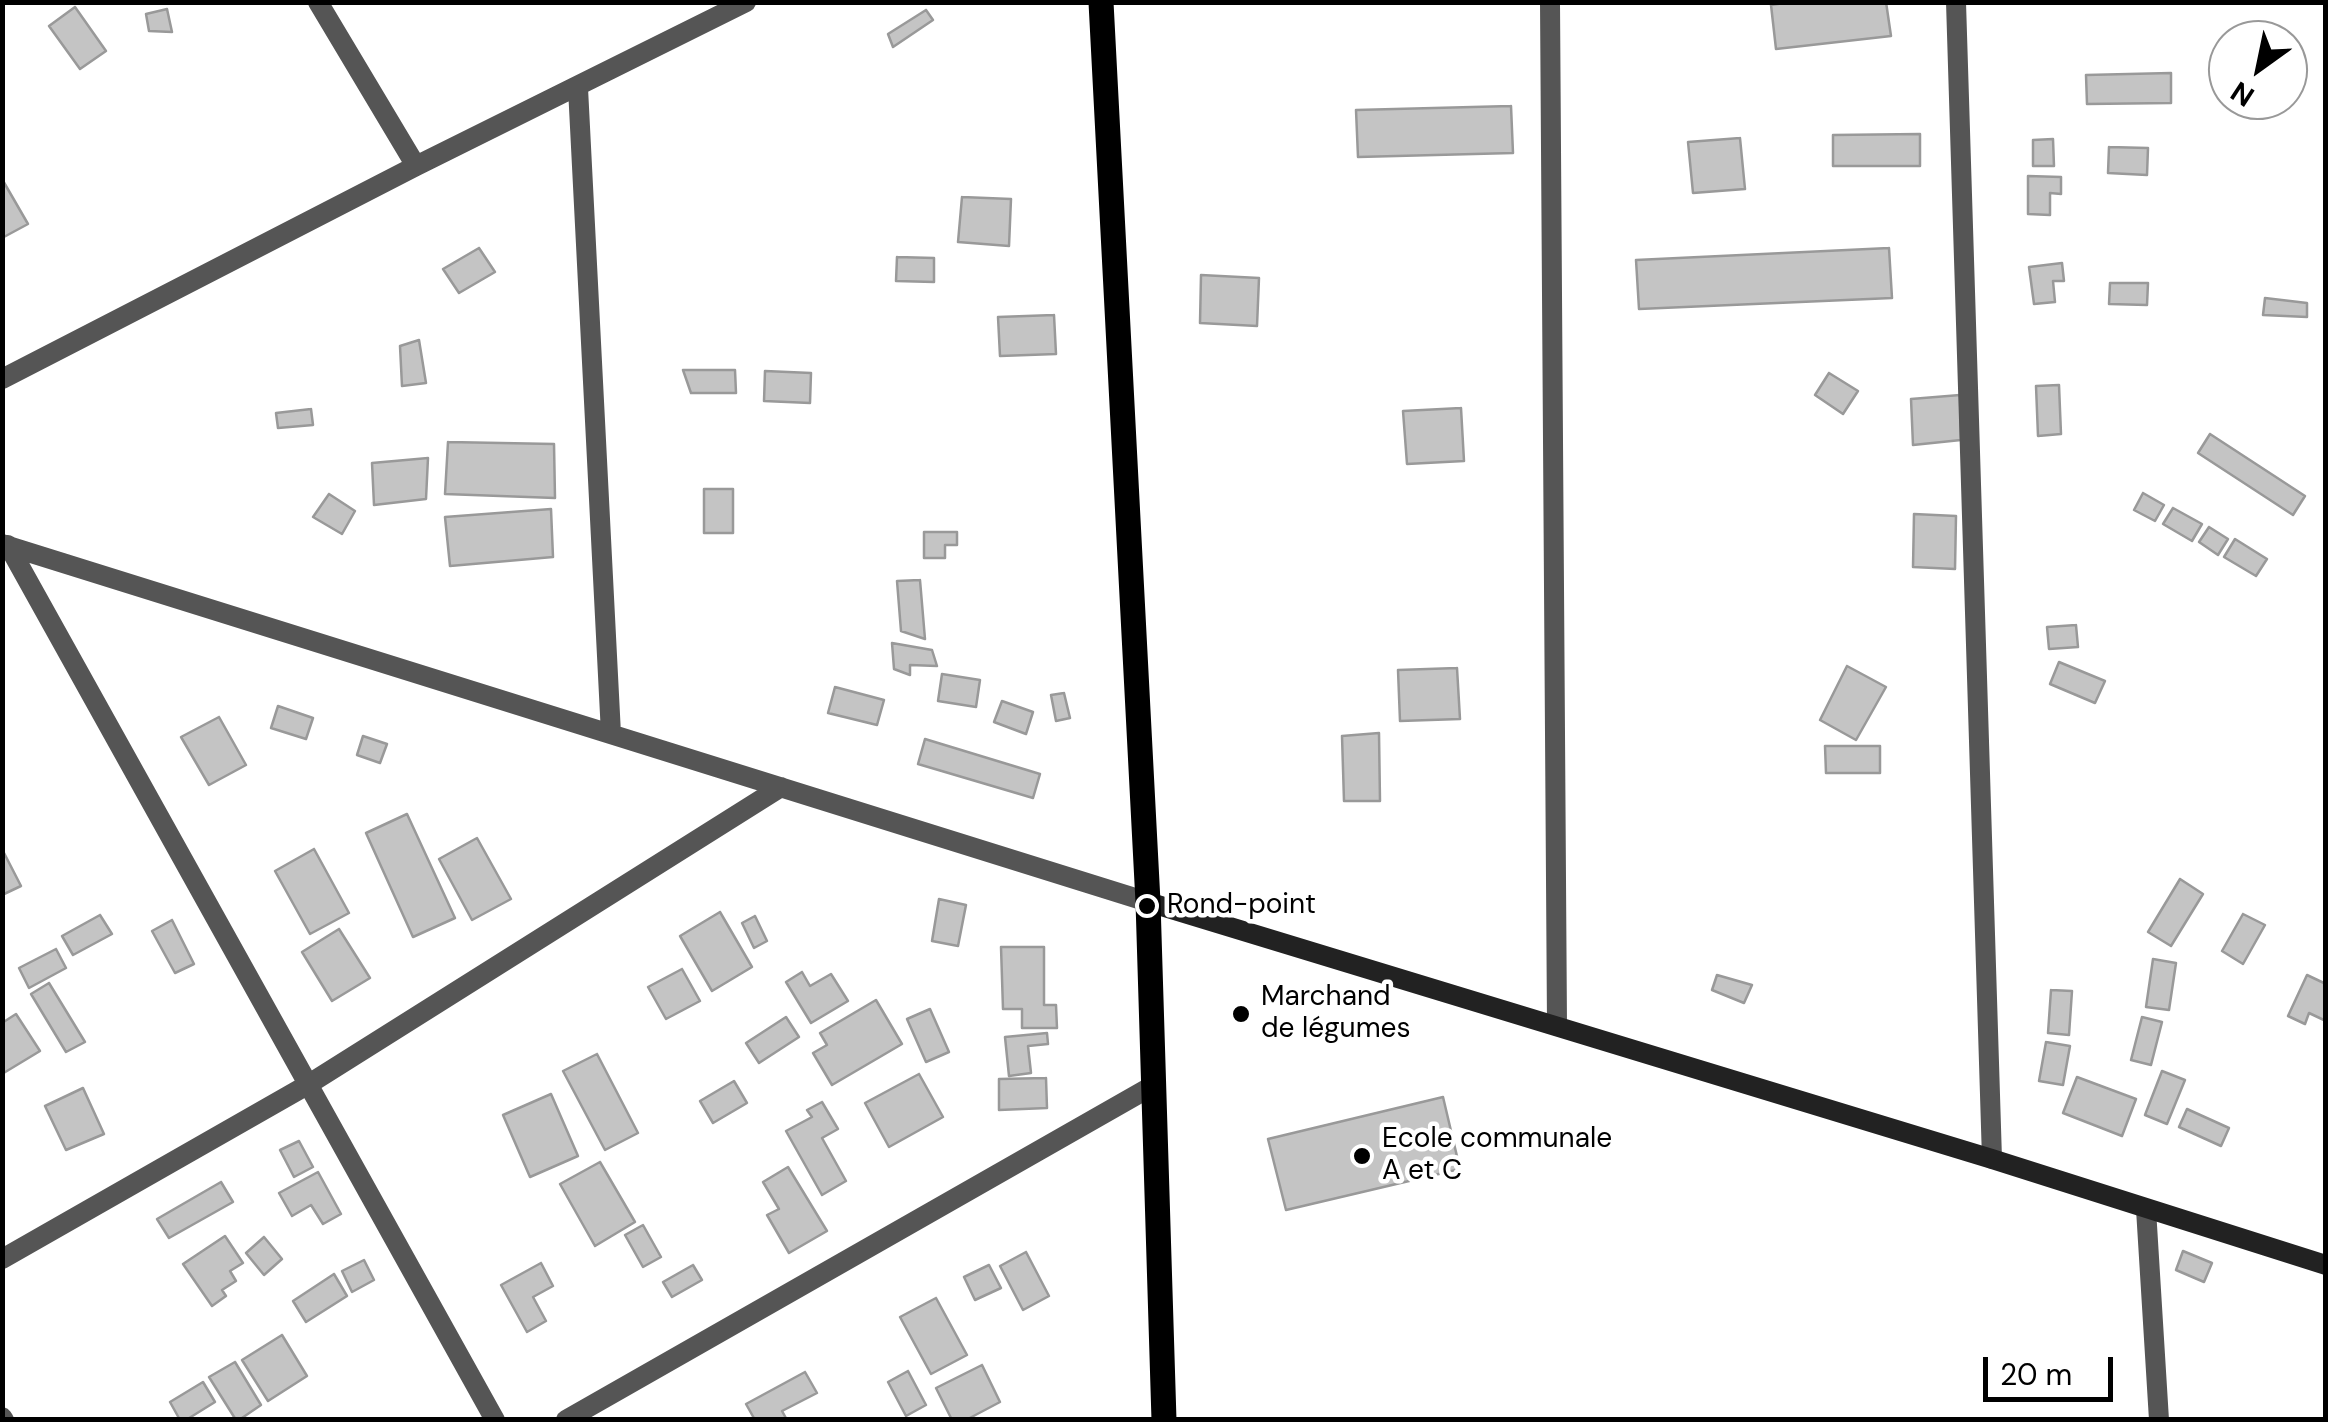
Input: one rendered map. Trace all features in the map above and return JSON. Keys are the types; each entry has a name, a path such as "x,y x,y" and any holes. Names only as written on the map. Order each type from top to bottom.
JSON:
{"main road":[{"path":"1101,2 1148,902 1164,1420"},
{"path":"1148,902 2326,1265"}],"street":[{"path":"318,2 416,166"},
{"path":"2,378 746,2"},
{"path":"1550,2 1557,1026"},
{"path":"1956,2 1992,1159"},
{"path":"578,88 611,734"},
{"path":"5,544 1148,902"},
{"path":"5,544 495,1420"},
{"path":"2,1258 308,1084 782,787"},
{"path":"566,1420 1154,1085"},
{"path":"2146,1209 2159,1420"}],"building":[{"path":"1886,2 1891,36 1776,49 1771,5"},
{"path":"75,7 106,51 80,69 49,26"},
{"path":"167,9 172,32 149,31 146,14"},
{"path":"926,10 933,20 893,47 888,34"},
{"path":"2171,73 2171,103 2087,104 2086,75"},
{"path":"1511,106 1513,153 1358,157 1356,110"},
{"path":"1920,134 1920,166 1833,166 1833,135"},
{"path":"1740,138 1745,189 1693,193 1688,142"},
{"path":"2053,139 2054,166 2033,166 2033,140"},
{"path":"2109,147 2148,148 2147,175 2108,173"},
{"path":"2028,176 2061,177 2061,194 2050,193 2050,215 2028,214"},
{"path":"2,179 28,224 2,238"},
{"path":"962,197 1011,199 1009,246 958,242"},
{"path":"479,248 495,272 459,293 443,269"},
{"path":"1889,248 1892,298 1639,309 1636,260"},
{"path":"897,257 934,258 934,282 896,281"},
{"path":"2062,263 2064,281 2053,281 2055,302 2034,304 2029,267"},
{"path":"1201,275 1259,278 1257,326 1200,323"},
{"path":"2110,283 2148,283 2147,305 2109,304"},
{"path":"2265,298 2307,303 2307,317 2263,315"},
{"path":"1054,315 1056,354 1000,356 998,317"},
{"path":"419,340 426,383 402,386 400,346"},
{"path":"683,370 735,370 736,393 691,393"},
{"path":"765,371 811,373 810,403 764,401"},
{"path":"1829,373 1858,391 1843,414 1815,395"},
{"path":"2059,385 2061,434 2038,436 2036,386"},
{"path":"1960,395 1961,440 1913,445 1911,399"},
{"path":"1461,408 1464,461 1407,464 1403,411"},
{"path":"311,409 313,425 278,428 276,413"},
{"path":"2210,434 2305,496 2293,515 2198,453"},
{"path":"448,442 554,444 555,498 445,494"},
{"path":"428,458 426,499 374,505 372,463"},
{"path":"704,489 733,489 733,533 704,533"},
{"path":"2143,493 2164,505 2155,521 2134,510"},
{"path":"329,494 355,511 342,534 313,517"},
{"path":"2173,508 2202,524 2192,541 2163,524"},
{"path":"551,509 553,557 450,566 445,517"},
{"path":"1914,514 1956,516 1955,569 1913,567"},
{"path":"2209,527 2228,539 2218,555 2199,542"},
{"path":"924,532 957,532 957,545 945,545 945,558 924,558"},
{"path":"2235,539 2267,559 2256,576 2224,557"},
{"path":"920,580 925,639 901,631 897,581"},
{"path":"2076,625 2078,647 2049,649 2047,627"},
{"path":"892,643 932,650 937,666 910,665 910,675 894,669"},
{"path":"2059,662 2105,681 2095,703 2050,684"},
{"path":"1847,666 1886,687 1856,740 1820,720"},
{"path":"1457,668 1460,719 1400,721 1398,670"},
{"path":"942,674 980,680 976,707 938,701"},
{"path":"835,687 884,700 877,725 828,713"},
{"path":"1064,693 1070,718 1056,721 1051,695"},
{"path":"1002,701 1033,712 1026,734 994,722"},
{"path":"278,706 313,718 306,739 271,728"},
{"path":"219,717 246,765 209,785 181,737"},
{"path":"1379,733 1380,801 1344,801 1342,736"},
{"path":"363,736 387,744 380,763 357,755"},
{"path":"925,739 1040,774 1033,798 918,764"},
{"path":"1825,746 1880,746 1880,773 1826,773"},
{"path":"407,814 455,918 413,937 366,833"},
{"path":"477,838 511,899 472,920 439,859"},
{"path":"2,849 21,886 2,895"},
{"path":"314,849 349,913 310,934 275,871"},
{"path":"2180,879 2203,894 2171,946 2148,932"},
{"path":"939,899 966,905 958,946 932,941"},
{"path":"720,912 752,967 712,991 680,936"},
{"path":"2243,914 2265,925 2243,964 2222,951"},
{"path":"100,915 112,934 73,955 62,936"},
{"path":"755,916 767,941 754,948 742,923"},
{"path":"172,920 194,964 175,973 152,931"},
{"path":"339,929 370,978 332,1001 302,952"},
{"path":"1001,947 1044,947 1044,1005 1056,1005 1057,1028 1022,1028 1022,1009 1003,1009"},
{"path":"56,949 66,968 29,988 19,968"},
{"path":"2153,959 2176,963 2169,1010 2146,1007"},
{"path":"682,969 700,1001 666,1019 648,987"},
{"path":"802,972 810,986 831,974 848,1001 811,1023 786,982"},
{"path":"1717,975 1752,985 1744,1003 1712,990"},
{"path":"2307,975 2326,984 2326,1021 2309,1013 2305,1024 2288,1016"},
{"path":"49,983 85,1042 66,1052 31,994"},
{"path":"2051,990 2072,991 2069,1035 2048,1033"},
{"path":"876,1000 902,1044 832,1085 813,1053 827,1045 820,1033"},
{"path":"930,1009 949,1052 926,1062 907,1019"},
{"path":"16,1014 40,1051 2,1074 2,1023"},
{"path":"786,1017 799,1037 759,1063 746,1043"},
{"path":"2142,1017 2162,1022 2151,1065 2131,1060"},
{"path":"1047,1033 1048,1044 1028,1046 1031,1073 1009,1076 1005,1037"},
{"path":"2046,1042 2070,1046 2063,1085 2039,1081"},
{"path":"597,1054 638,1133 605,1150 563,1071"},
{"path":"2162,1071 2185,1080 2167,1124 2145,1115"},
{"path":"919,1074 943,1117 889,1147 865,1103"},
{"path":"2077,1077 2136,1099 2122,1136 2063,1113"},
{"path":"1046,1078 1047,1108 999,1110 999,1079"},
{"path":"734,1081 747,1103 713,1123 700,1101"},
{"path":"83,1088 104,1134 66,1150 45,1106"},
{"path":"551,1094 578,1156 530,1177 503,1115"},
{"path":"1443,1097 1460,1169 1286,1210 1268,1139"},
{"path":"822,1102 838,1129 822,1138 846,1181 822,1195 786,1131 812,1117 807,1110"},
{"path":"2187,1109 2229,1128 2221,1146 2179,1127"},
{"path":"299,1141 313,1167 294,1177 280,1150"},
{"path":"600,1162 635,1222 595,1246 560,1184"},
{"path":"788,1167 827,1231 789,1253 767,1215 779,1209 763,1182"},
{"path":"318,1172 341,1214 323,1224 311,1205 292,1216 279,1193"},
{"path":"221,1182 233,1202 169,1238 157,1219"},
{"path":"643,1225 661,1257 643,1267 625,1235"},
{"path":"225,1236 243,1263 230,1271 236,1281 222,1290 226,1296 212,1306 183,1264"},
{"path":"264,1237 282,1259 264,1275 246,1253"},
{"path":"2183,1251 2212,1263 2204,1282 2176,1270"},
{"path":"1026,1252 1049,1296 1023,1310 1000,1266"},
{"path":"364,1260 374,1280 352,1292 342,1271"},
{"path":"541,1263 553,1286 533,1297 546,1321 527,1332 501,1285"},
{"path":"693,1265 702,1280 672,1297 663,1282"},
{"path":"989,1265 1001,1288 975,1300 964,1277"},
{"path":"334,1274 347,1296 306,1322 293,1301"},
{"path":"936,1298 967,1355 931,1374 900,1317"},
{"path":"282,1335 307,1376 268,1401 242,1360"},
{"path":"235,1362 261,1405 239,1420 209,1377"},
{"path":"982,1365 1000,1402 966,1420 952,1420 936,1388"},
{"path":"908,1371 926,1405 906,1416 888,1382"},
{"path":"805,1372 817,1393 782,1411 787,1420 755,1420 746,1404"},
{"path":"203,1382 215,1402 180,1420 170,1402"}],"place":[{"name":"Rond-point","path":"1147,906"},
{"name":"Marchand de légumes","path":"1241,1014"},
{"name":"Ecole communale A et C","path":"1362,1156"}]}
